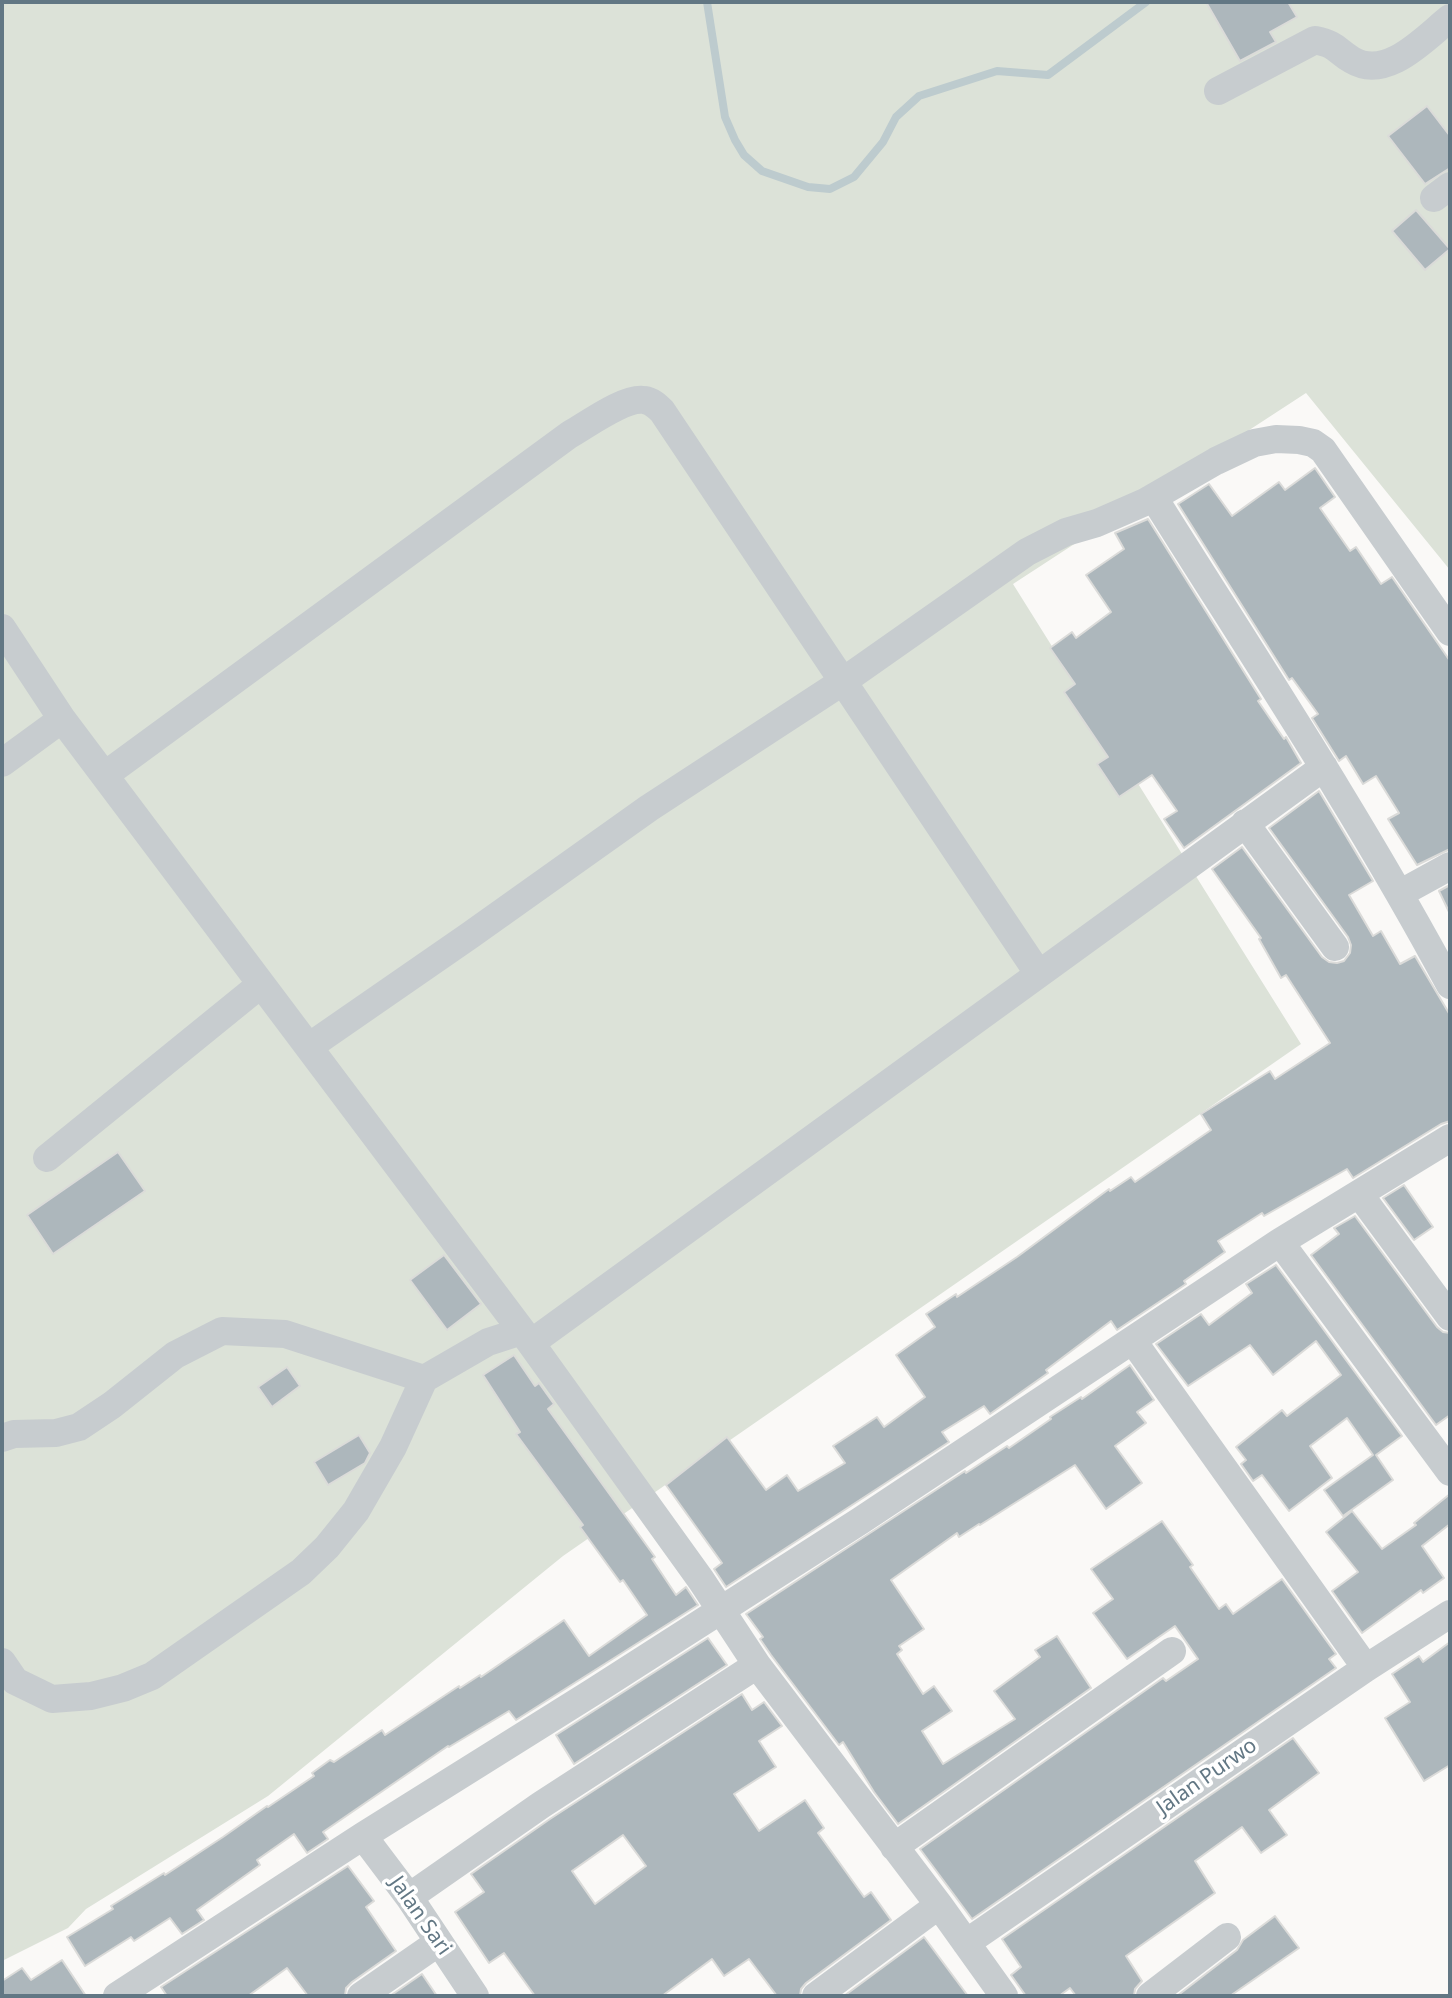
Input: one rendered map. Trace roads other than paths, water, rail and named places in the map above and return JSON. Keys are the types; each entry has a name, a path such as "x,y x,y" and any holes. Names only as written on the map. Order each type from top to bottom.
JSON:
{"street":[{"path":"1218,91 1315,40 1332,44 1354,61 1383,66 1404,55 1450,18"},
{"path":"105,775 569,435 629,401 642,399 652,402 662,411 1038,973"},
{"path":"310,1046 649,808 842,682 1027,552 1066,532 1097,523 1154,498 1216,461 1254,443 1276,439 1300,440 1313,443 1323,450 1450,632"},
{"path":"1154,498 1401,893 1450,985"},
{"path":"2,628 62,719 526,1337 701,1580 757,1665 939,1905 1004,1996"},
{"path":"2,763 62,719"},
{"path":"2,1662 15,1681 52,1699 91,1696 123,1689 152,1676 301,1572 327,1547 356,1511 393,1447 424,1378 488,1342 526,1337 1324,767"},
{"path":"1245,823 1335,947"},
{"path":"1401,893 1450,866"},
{"path":"47,1158 260,985"},
{"path":"117,1996 363,1836 720,1610 1280,1242 1450,1138"},
{"path":"1360,1195 1450,1317"},
{"path":"1280,1242 1450,1472"},
{"path":"2,1438 14,1434 56,1433 79,1426 112,1405 175,1355 222,1331 285,1334 424,1378"},
{"path":"1133,1341 1366,1668"},
{"name":"Jalan Purwo","path":"966,1943 1366,1668 1447,1622"},
{"path":"894,1847 1172,1651"},
{"path":"409,1897 541,1805 757,1665"},
{"name":"Jalan Sari","path":"363,1836 409,1897 475,1996"},
{"path":"816,1996 939,1905"},
{"path":"1150,1996 1227,1937"},
{"path":"361,1996 439,1942"}],"waterway":[{"path":"707,2 725,117 744,155 762,171 808,187 830,189 854,177 883,142 896,117 919,96 997,71 1048,75 1146,2"}]}
